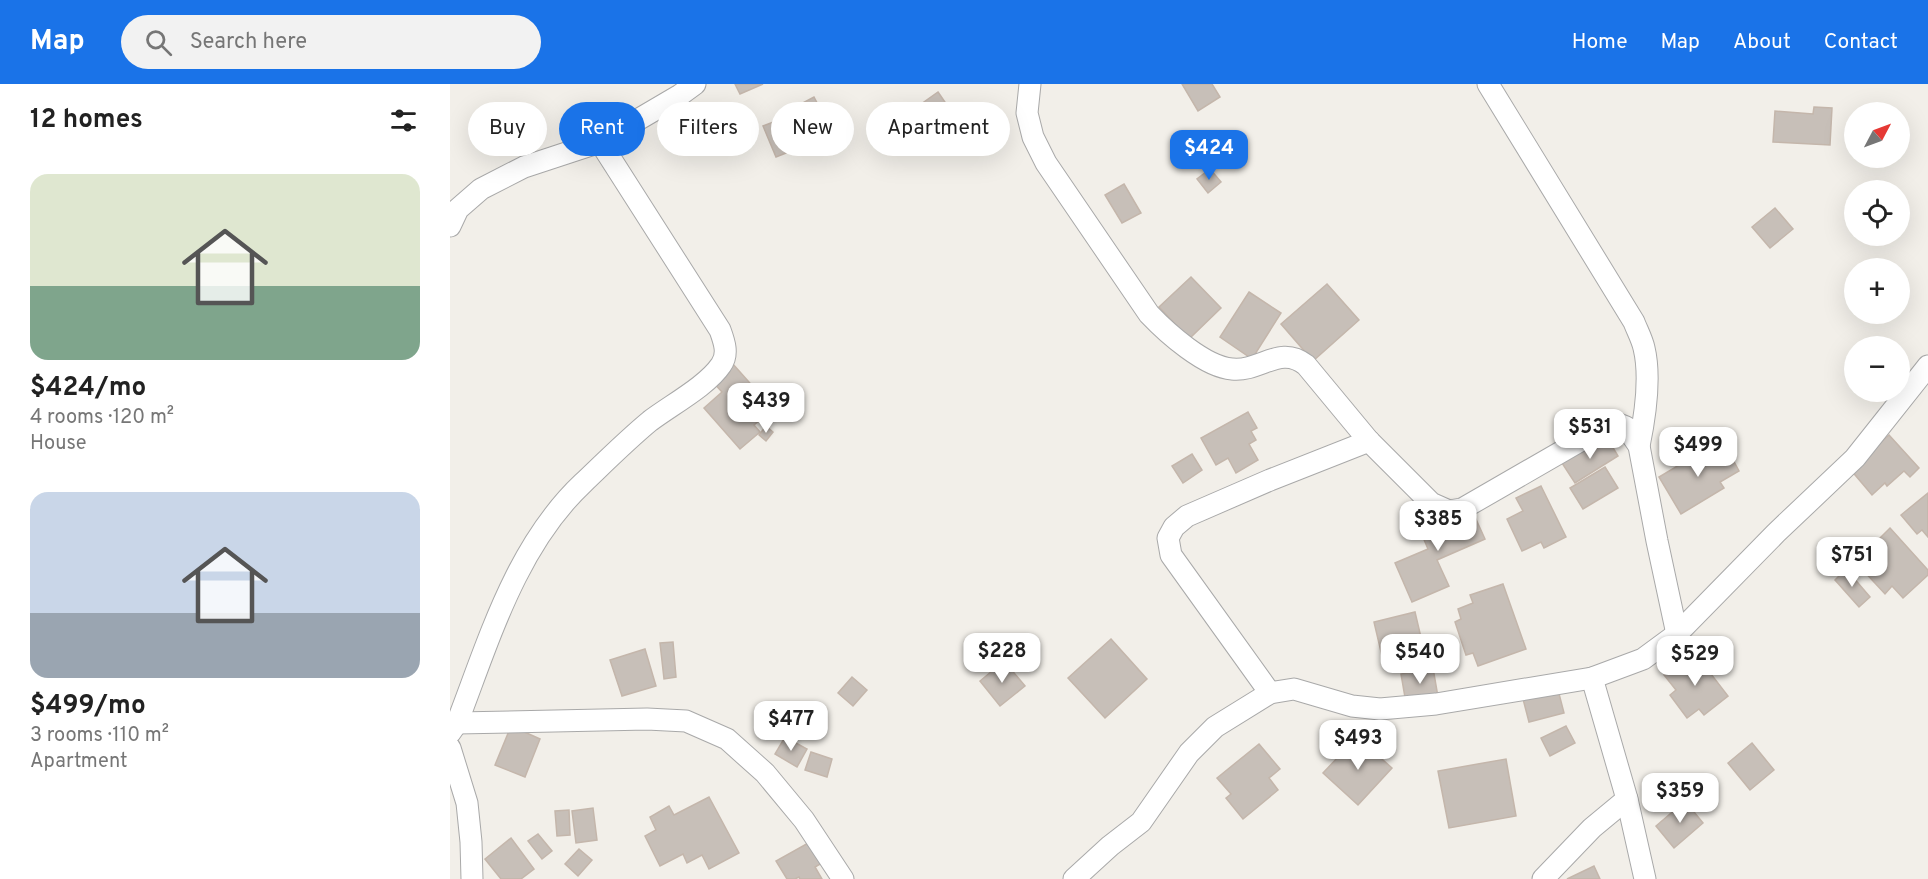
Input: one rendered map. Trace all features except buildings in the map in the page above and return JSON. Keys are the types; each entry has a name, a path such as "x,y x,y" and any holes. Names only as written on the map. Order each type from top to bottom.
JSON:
{"street":[{"path":"645,116 695,84"},
{"path":"1030,84 1027,113 1033,137 1046,163 1149,314 1166,332 1219,367 1233,370 1249,368 1286,356 1297,358 1306,365 1369,441 1431,503 1449,511 1462,508 1606,426 1616,423 1626,427 1639,446 1677,634"},
{"path":"1488,84 1634,322 1644,348 1646,371 1645,420 1639,446"},
{"path":"450,226 458,208 481,189 524,168 559,156"},
{"path":"609,156 720,330 726,348 723,363 711,376 649,422 560,506 540,533 507,594 454,728 647,719 686,722 727,739 765,773 804,820 843,879"},
{"path":"1074,879 1110,846 1141,822 1189,753 1215,728 1270,693 1294,689 1352,706 1380,709 1436,704 1592,678 1642,658 1677,634 1776,533 1855,458 1928,366"},
{"path":"1270,693 1171,555 1168,538 1174,526 1187,516 1369,441"},
{"path":"1592,678 1626,799 1645,879"},
{"path":"450,748 467,803 472,879"},
{"path":"1543,879 1592,828 1626,799"}]}
